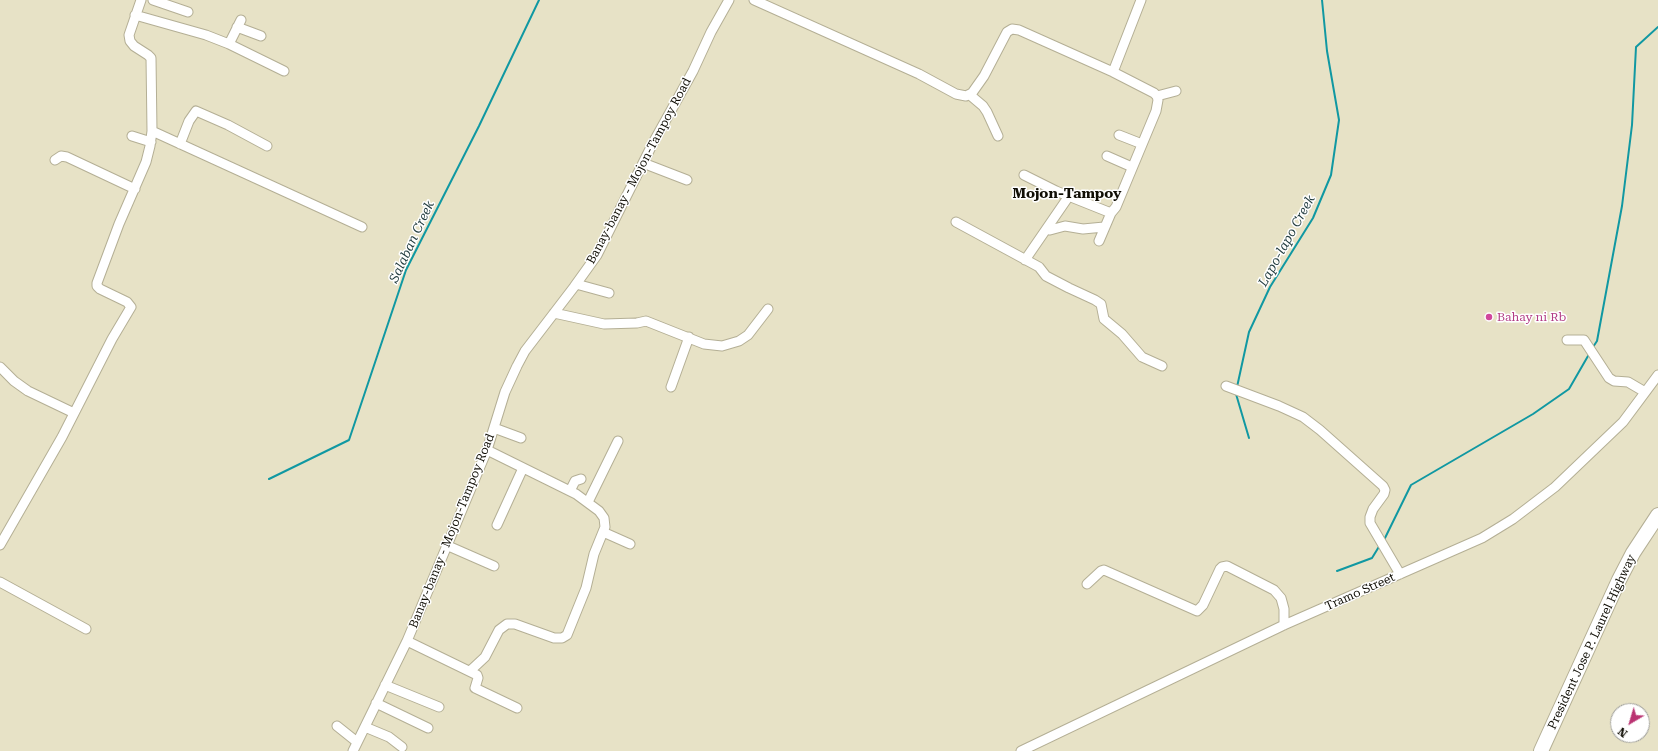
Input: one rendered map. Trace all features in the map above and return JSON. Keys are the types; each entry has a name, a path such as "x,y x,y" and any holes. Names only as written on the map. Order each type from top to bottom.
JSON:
{"highway":[{"name":"President Jose P. Laurel Highway","path":"1541,751 1619,580 1633,553 1658,515"}],"street":[{"path":"0,545 74,413 112,339 131,307 127,302 100,289 97,286 97,283 119,224 146,162 151,142 150,58 130,42 129,35 141,0"},
{"path":"153,0 188,12"},
{"name":"Banay-banay - Mojon-Tampoy Road","path":"353,751 407,641 487,450 505,392 517,366 525,351 597,255 643,163 693,71 729,0"},
{"path":"754,0 919,74 956,94 970,95 983,106 998,136"},
{"path":"1113,72 1141,0"},
{"path":"135,15 206,35 229,44 284,71"},
{"path":"229,44 239,23 261,36"},
{"path":"970,95 984,76 1007,32 1012,28 1113,72 1157,96 1176,90"},
{"path":"1099,241 1111,213 1116,207 1156,111 1157,96"},
{"path":"180,144 189,121 196,111 228,125 267,146"},
{"path":"152,131 362,227"},
{"path":"1119,135 1142,144"},
{"path":"132,136 151,142"},
{"path":"55,160 61,156 66,157 135,189"},
{"path":"1107,156 1132,167"},
{"path":"643,163 687,180"},
{"path":"1024,175 1056,191 1111,213"},
{"path":"1025,260 1069,196"},
{"path":"956,222 1039,267 1046,276 1100,304 1104,319 1122,334 1142,357 1162,366"},
{"path":"1050,230 1065,226 1083,229 1104,228"},
{"path":"576,284 610,293"},
{"path":"554,313 604,324 637,323 646,321 704,344 728,345 739,341 748,335 768,309"},
{"path":"671,387 689,337"},
{"path":"1568,340 1584,340 1609,378 1614,382 1628,382 1645,392"},
{"path":"0,367 14,381 28,391 74,413"},
{"name":"Tramo Street","path":"1021,751 1284,625 1400,574 1457,551 1482,538 1513,519 1555,487 1623,422 1658,375"},
{"path":"1226,386 1279,406 1303,417 1320,430 1383,486 1385,490 1384,494 1370,517 1370,523 1400,574"},
{"path":"494,428 521,438"},
{"path":"588,502 618,440"},
{"path":"470,672 485,657 498,633 507,624 515,624 554,638 562,638 567,635 586,588 594,554 604,526 604,518 599,511 588,502 570,491 487,450"},
{"path":"497,525 523,468"},
{"path":"570,491 575,481 581,479"},
{"path":"603,532 630,544"},
{"path":"446,545 494,566"},
{"path":"1087,584 1104,570 1197,610 1203,605 1222,566 1227,566 1274,590 1280,598 1284,609 1284,625"},
{"path":"0,582 86,629"},
{"path":"407,641 478,676 474,687 475,688 517,708"},
{"path":"385,685 439,708"},
{"path":"376,703 428,728"},
{"path":"337,726 358,742"},
{"path":"365,727 389,738 402,747"}],"waterway":[{"name":"Salaban Creek","path":"269,479 349,440 406,270 479,126 539,0"},
{"name":"Lapo-lapo Creek","path":"1237,387 1249,332 1270,287 1313,218 1331,175 1339,120 1327,51 1322,0"},
{"path":"1593,347 1597,341 1622,206 1632,125 1636,47 1658,27"},
{"path":"1384,540 1411,485 1533,414 1569,389 1588,356"},
{"name":"Lapo-lapo Creek","path":"1236,394 1249,438"},
{"path":"1337,571 1372,558 1380,545"}],"place":[{"name":"Bahay ni Rb","path":"1489,317"}],"district":[{"name":"Mojon-Tampoy","path":"1067,194"}]}
